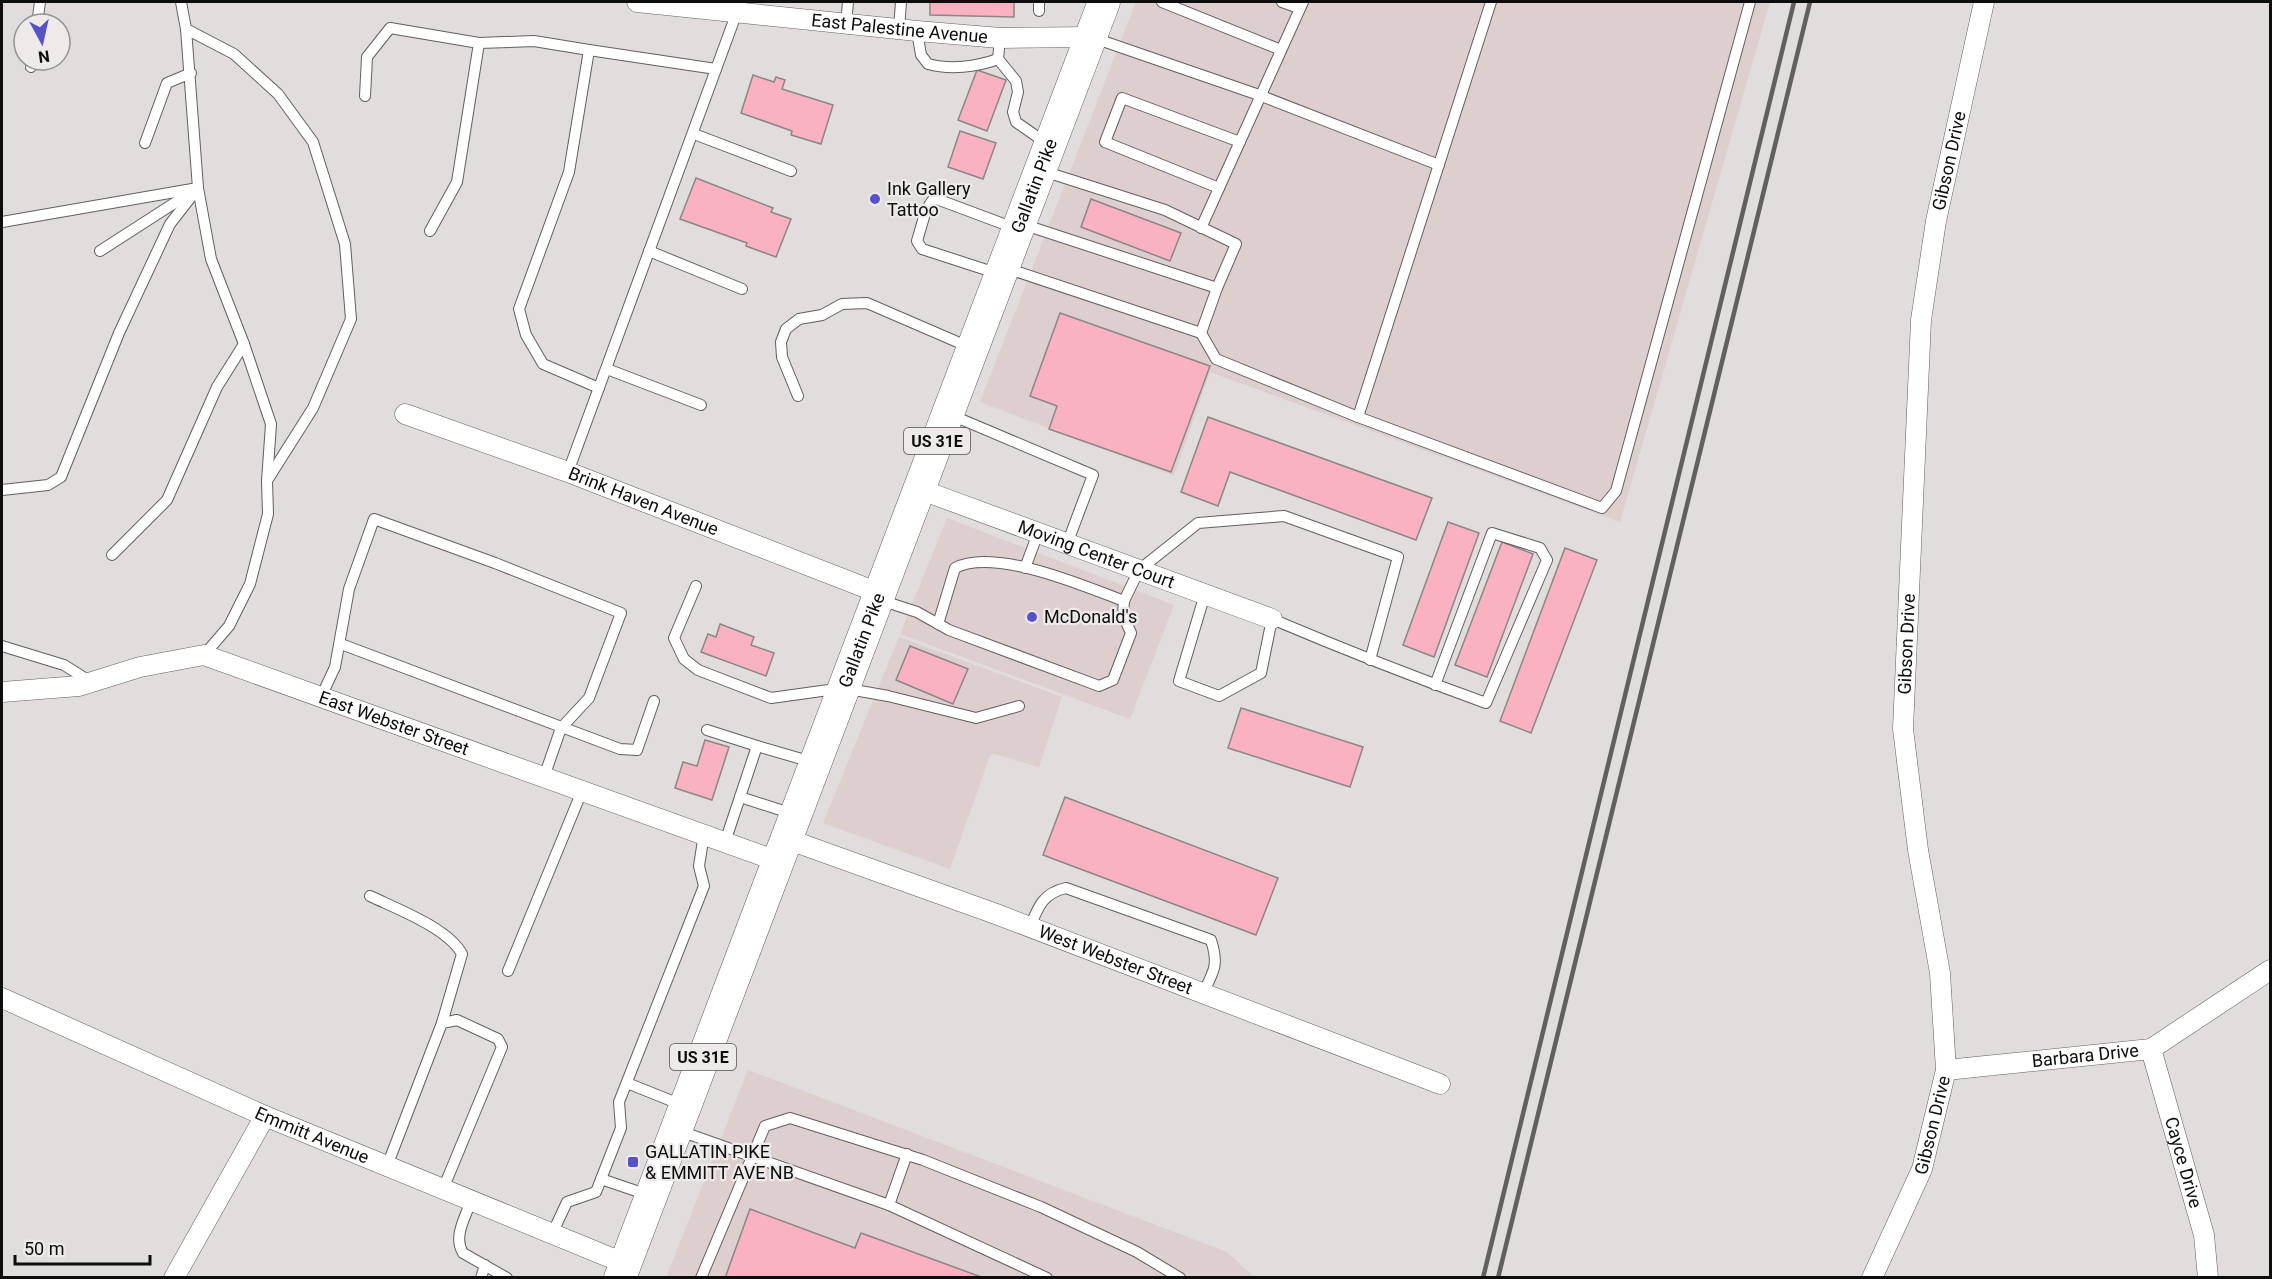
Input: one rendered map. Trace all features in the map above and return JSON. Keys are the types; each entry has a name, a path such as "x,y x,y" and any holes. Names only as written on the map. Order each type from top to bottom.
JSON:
{"main road":[{"name":"Gallatin Pike","path":"623,1271 1104,2"}],"street":[{"name":"East Palestine Avenue","path":"637,2 1000,38 1091,37"},
{"name":"Gibson Drive","path":"1872,1278 1922,1169 1946,1070 1941,974 1918,850 1903,729 1921,320 1936,221 1984,2"},
{"name":"Brink Haven Avenue","path":"405,414 567,472 878,596"},
{"name":"Moving Center Court","path":"919,489 1272,619"},
{"path":"2,692 57,688 91,682 140,667 204,655"},
{"name":"East Webster Street","path":"204,655 725,842 787,838"},
{"name":"West Webster Street","path":"787,838 1030,927 1440,1084"},
{"name":"Barbara Drive","path":"1946,1070 2151,1049 2271,970"},
{"name":"Emmitt Avenue","path":"2,999 265,1116 552,1234 623,1271"},
{"name":"Cayce Drive","path":"2151,1049 2204,1235 2208,1278"},
{"path":"174,1278 265,1116"}],"lane":[{"path":"181,2 191,73 198,188 211,260 244,344 271,424 267,481 268,514 250,584 229,626 204,655"},
{"path":"846,24 848,2"},
{"path":"901,2 908,30 928,64 940,67 976,66 998,59"},
{"path":"1162,2 1281,50"},
{"path":"1201,228 1240,142 1258,95 1301,5 1282,2"},
{"path":"1358,417 1491,2"},
{"path":"1217,288 934,198 926,210 917,241 922,249 1201,333 1216,359 1358,417 1602,508 1616,491 1750,2"},
{"path":"567,472 694,134 737,12"},
{"path":"365,96 367,57 390,28 478,43 534,41 716,69"},
{"path":"186,29 234,54 278,94 313,142 345,244 351,319 313,408 267,481"},
{"path":"1091,37 1258,95 1439,165"},
{"path":"1000,38 998,59 1016,81 1018,92 1013,112 1016,122 1044,157 1236,244 1201,333"},
{"path":"430,231 457,182 478,43"},
{"path":"589,50 569,172 519,309 526,335 543,364 599,388"},
{"path":"145,143 167,83 191,73"},
{"path":"1219,188 1105,142 1122,98 1240,142"},
{"path":"694,134 791,171"},
{"path":"2,222 198,188"},
{"path":"100,251 198,188"},
{"path":"2,490 48,485 61,477 119,333 170,224 198,188"},
{"path":"649,251 742,289"},
{"path":"798,396 782,357 781,342 786,329 799,319 822,315 842,304 867,303 972,348"},
{"path":"112,555 167,500 217,387 244,344"},
{"path":"607,369 701,405"},
{"path":"947,414 1093,475 1067,544"},
{"path":"878,596 917,612 938,624 1099,686 1113,680 1131,633 1123,615 1124,601 1139,570 1198,523 1284,516 1398,557 1370,660"},
{"path":"321,697 335,667 341,644 349,589 374,519 495,563 621,613 589,698 561,728 544,777"},
{"path":"1205,594 1179,681 1219,696 1262,673 1272,619 1370,660 1436,685 1486,703 1547,560 1540,549 1492,532 1436,685"},
{"path":"1025,568 1038,533"},
{"path":"938,624 955,568 966,562 1040,570 1124,601"},
{"path":"696,586 674,638 684,660 698,670 771,698 843,688 888,696 976,718 1019,705"},
{"path":"341,644 620,749 637,750 654,701"},
{"path":"2,646 64,665 91,682"},
{"path":"706,730 815,763"},
{"path":"725,842 757,746"},
{"path":"508,971 582,791"},
{"path":"740,797 787,838"},
{"path":"552,1234 567,1202 596,1192 602,1179 621,1128 619,1102 704,886 699,866 704,834"},
{"path":"1030,927 1040,901 1052,891 1066,888 1211,940 1216,958 1215,968 1203,993"},
{"path":"370,896 419,920 456,943 462,954 442,1023 387,1166"},
{"path":"442,1023 457,1020 498,1039 502,1047 443,1189"},
{"path":"627,1083 680,1118 753,1157 889,1205 1047,1278"},
{"path":"701,1278 765,1126 790,1118 906,1154 1041,1207 1137,1252 1180,1278"},
{"path":"889,1205 906,1154"},
{"path":"602,1179 651,1196"},
{"path":"471,1201 458,1237 459,1246 463,1253 507,1278"},
{"path":"481,1278 485,1265"}],"shaded area":[{"path":"1136,2 1770,2 1620,522 1210,372 1174,476 980,402"},
{"path":"947,518 1174,605 1130,719 900,634"},
{"path":"899,637 1062,697 1039,767 991,753 950,869 823,823"},
{"path":"748,1070 1227,1252 1254,1277 666,1278"}],"building":[{"path":"930,2 1014,2 1014,17 930,15"},
{"path":"977,70 1006,80 987,131 958,120"},
{"path":"753,75 774,82 776,77 785,80 782,89 833,105 821,144 791,135 792,131 741,113"},
{"path":"960,131 996,143 983,179 948,167"},
{"path":"696,178 773,208 771,212 791,219 776,257 746,246 747,243 680,219"},
{"path":"1091,199 1181,233 1170,261 1081,227"},
{"path":"1060,313 1210,366 1171,472 1049,429 1057,406 1030,396"},
{"path":"1208,417 1432,498 1416,540 1230,472 1218,506 1181,492"},
{"path":"1448,522 1479,533 1434,657 1403,645"},
{"path":"1502,542 1533,554 1487,677 1455,665"},
{"path":"1565,548 1597,560 1531,733 1500,721"},
{"path":"720,624 754,637 751,645 774,653 766,676 701,652 708,634 716,637"},
{"path":"910,646 968,669 953,704 896,680"},
{"path":"1241,708 1363,747 1350,787 1228,748"},
{"path":"705,740 729,747 712,800 675,788 683,762 697,766"},
{"path":"1065,797 1278,878 1256,935 1043,855"},
{"path":"750,1209 855,1248 861,1233 984,1278 725,1278"}],"railway":[{"path":"1483,1278 1794,2"},
{"path":"1498,1278 1810,2"}],"place":[{"name":"Ink Gallery Tattoo","path":"875,199"},
{"name":"McDonald's","path":"1032,617"},
{"name":"GALLATIN PIKE & EMMITT AVE NB","path":"633,1162"}]}
